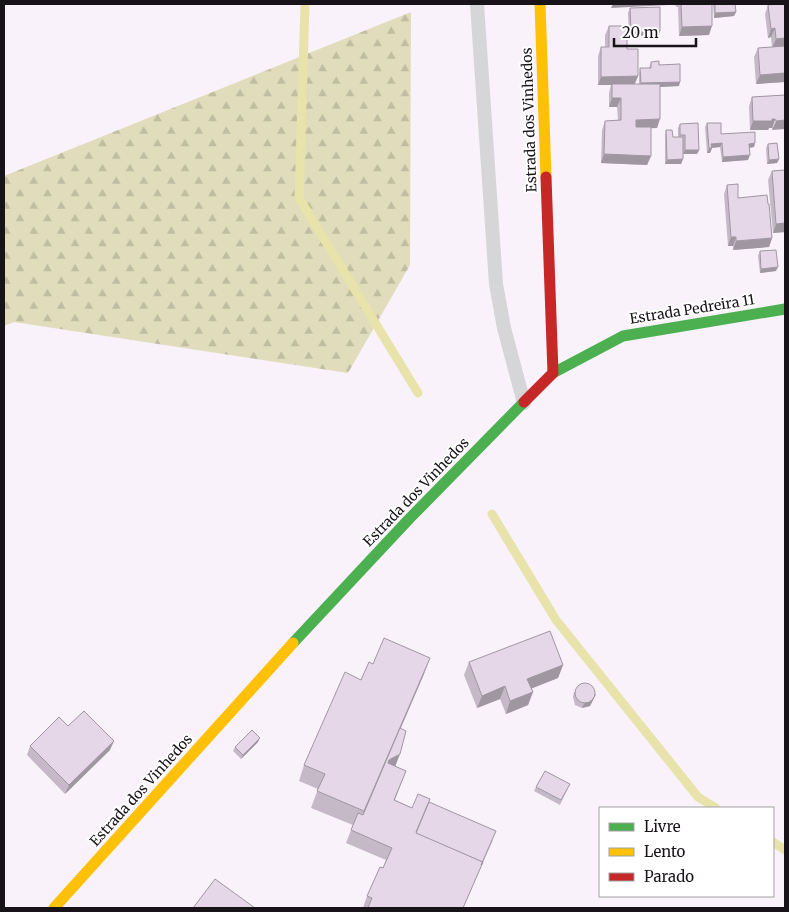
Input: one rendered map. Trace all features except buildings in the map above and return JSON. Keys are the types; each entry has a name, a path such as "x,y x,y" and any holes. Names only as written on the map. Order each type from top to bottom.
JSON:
{"street":[{"name":"Estrada dos Vinhedos","path":"54,908 291,645 408,519 553,373 540,4"},
{"name":"Estrada Pedreira 11","path":"553,373 623,336 785,309"}],"lane":[{"path":"477,4 496,284 504,328 524,403"}],"green space":[{"path":"411,12 410,265 348,373 14,322 4,326 4,176"}],"waterway":[{"path":"305,4 299,198 418,393"},
{"path":"492,514 556,620 698,797 714,807"},
{"path":"774,843 785,850"}],"traffic: fast":[{"path":"553,373 623,336 785,309"},
{"path":"293,643 409,519 524,402"}],"traffic: slow":[{"path":"540,4 546,177"},
{"path":"54,908 293,643"}],"traffic: jam":[{"path":"524,402 553,373 546,177"}]}
